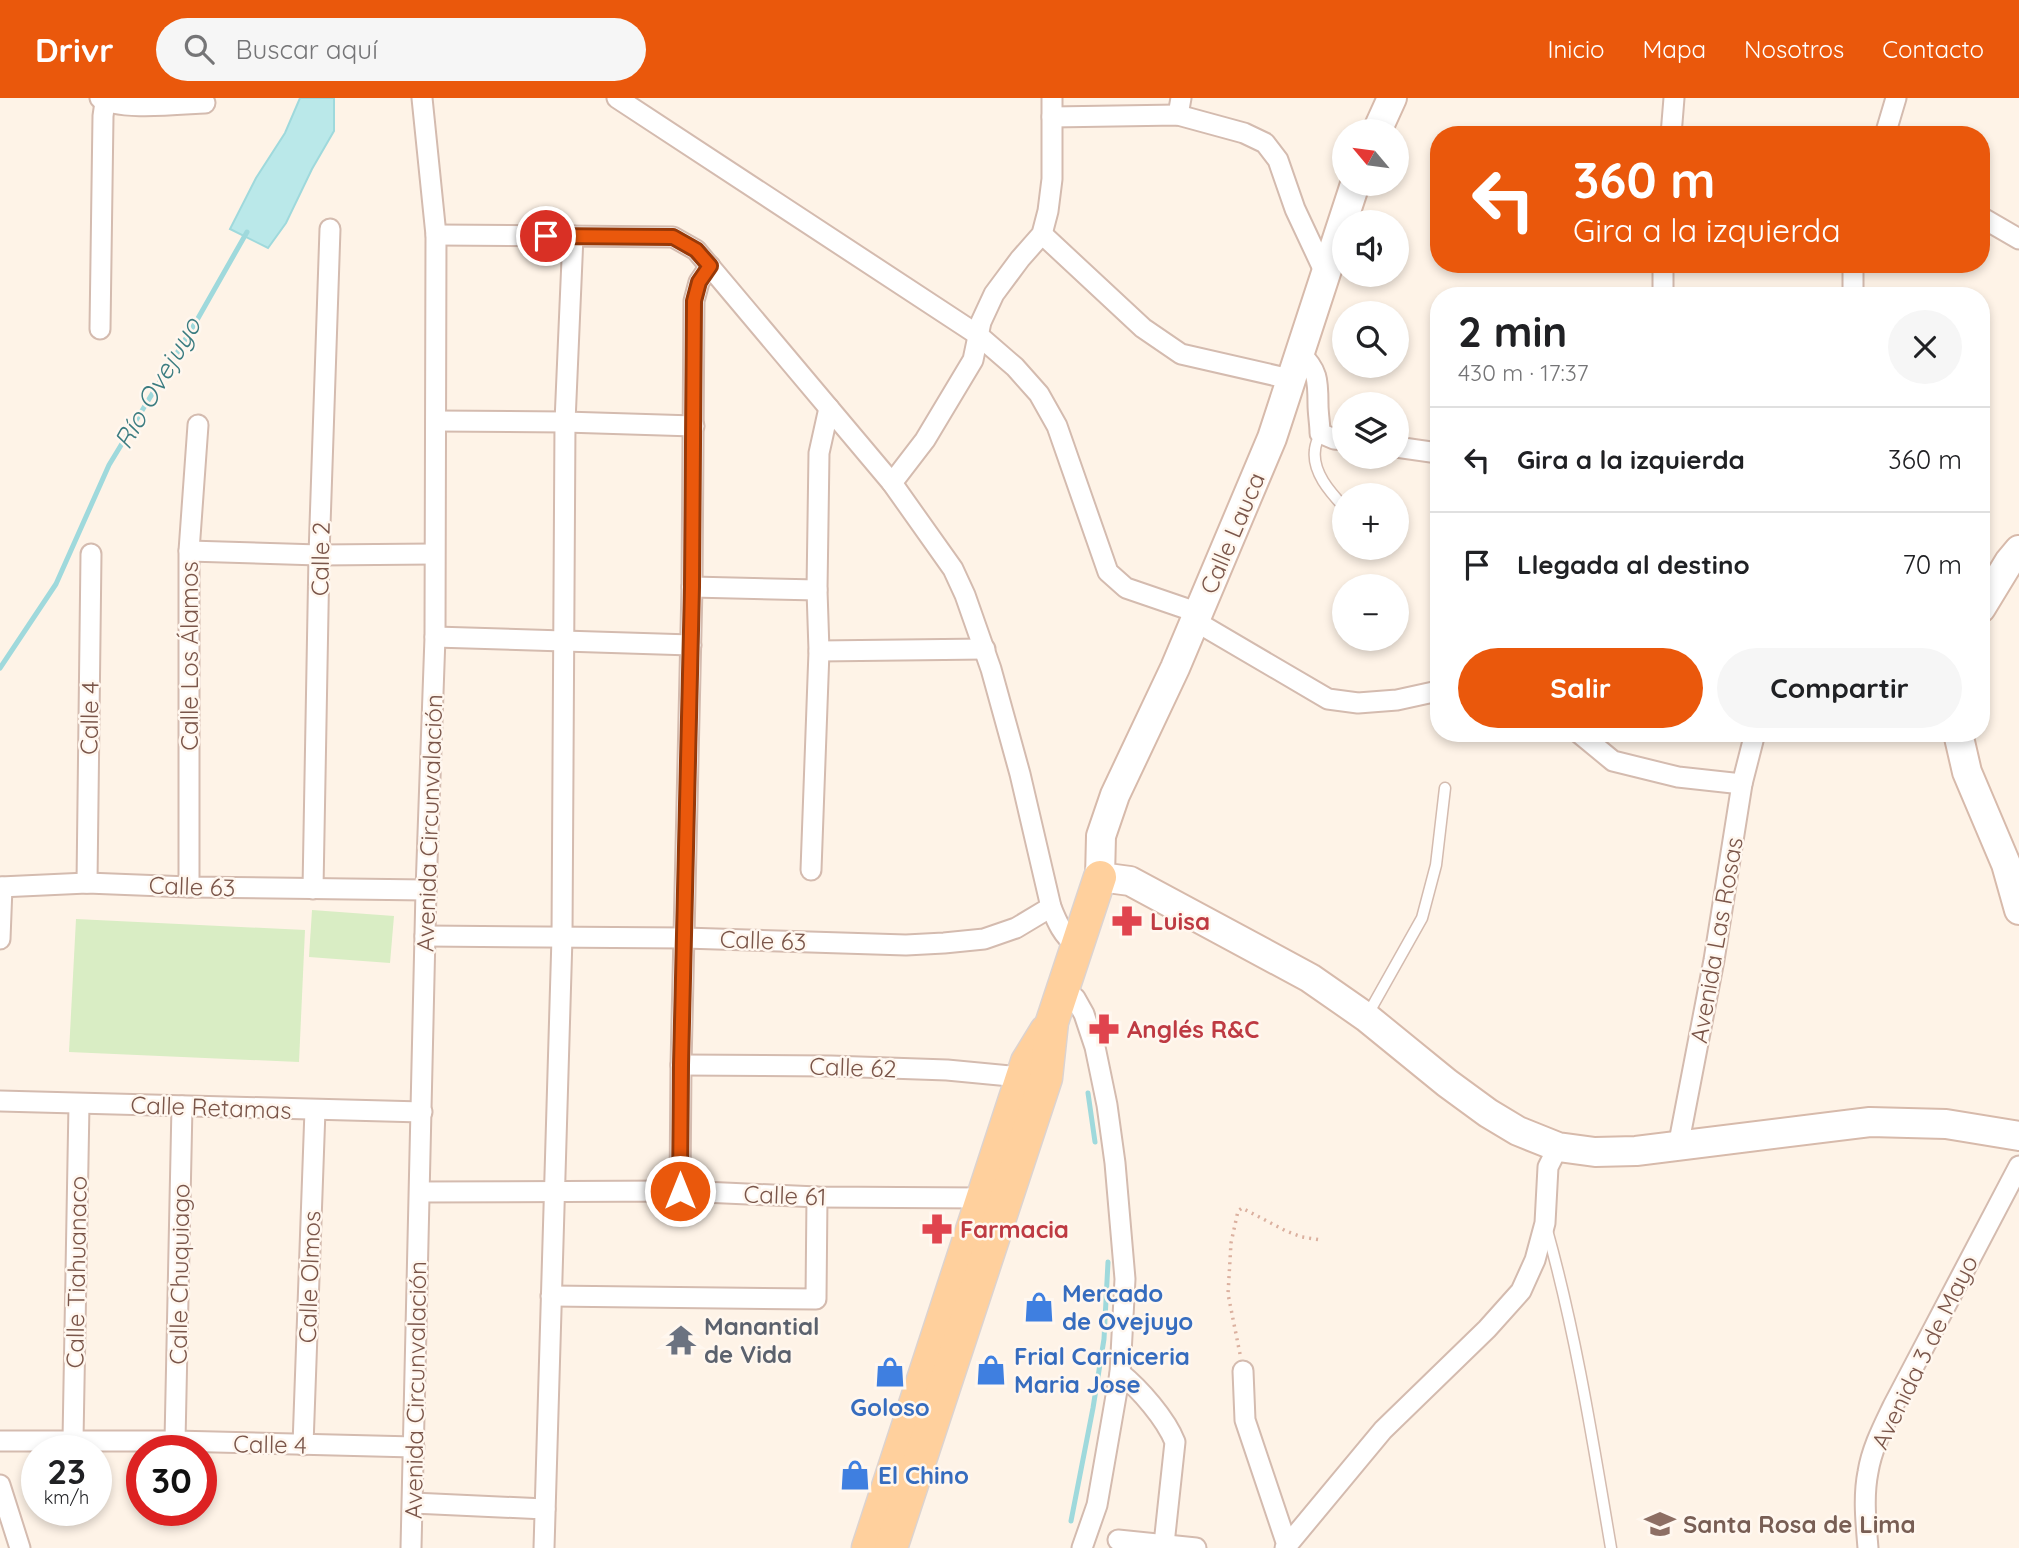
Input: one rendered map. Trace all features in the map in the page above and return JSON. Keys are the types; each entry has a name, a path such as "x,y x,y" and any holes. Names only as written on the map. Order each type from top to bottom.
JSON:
{"main road":[{"path":"869,1548 993,1201 1100,877"},
{"path":"891,1548 993,1201"}],"street":[{"name":"Avenida Circunvalación","path":"411,1548 426,890 435,638 436,235 422,98"},
{"path":"617,98 978,335 1015,367 1039,394 1057,426 1108,572 1126,588 1197,617 1328,699 1359,703 1398,701 1430,693"},
{"path":"1382,119 1392,98"},
{"path":"1672,126 1674,98"},
{"path":"1888,126 1896,98"},
{"path":"100,329 102,100 121,105 205,103"},
{"path":"892,483 925,440 973,360 981,322 994,294 1042,234 1052,179 1052,107 1180,107 1265,143 1278,160 1296,209 1325,273"},
{"name":"Calle Lauca","path":"1100,877 1101,836 1115,795 1197,617 1272,438 1351,196"},
{"path":"1990,222 2019,239"},
{"name":"Calle 2","path":"313,889 319,555 330,229"},
{"path":"1042,234 1143,328 1181,354 1290,379"},
{"path":"436,235 673,237 696,250 892,483 953,569 985,649 1020,774 1051,907 1059,926 1076,945"},
{"path":"544,1548 562,937 565,422 573,236"},
{"path":"680,1191 692,587 694,301 699,282 710,266"},
{"path":"1299,352 1311,363 1319,386 1320,433 1332,438"},
{"path":"811,870 819,652 819,453 829,408"},
{"path":"436,421 694,426"},
{"name":"Calle Los Álamos","path":"189,887 190,551 198,425"},
{"path":"1409,449 1430,452"},
{"path":"190,551 319,555 434,554"},
{"name":"Calle 4","path":"87,883 91,554"},
{"path":"1990,595 2016,560"},
{"path":"692,587 817,590"},
{"path":"435,638 691,645"},
{"path":"819,652 985,649"},
{"path":"1590,742 1613,761 1678,777 1742,784"},
{"name":"Avenida Las Rosas","path":"1678,1147 1714,960 1742,784 1753,742"},
{"path":"1960,742 1967,772 2012,866 2019,910"},
{"path":"1100,877 1130,881 1310,978 1366,1017 1488,1113 1517,1131 1558,1147 1595,1152 1636,1151 1870,1122 1946,1124 2019,1136"},
{"name":"Calle 63","path":"1,887 87,883 426,890"},
{"path":"0,939 1,887"},
{"name":"Calle 63","path":"425,936 944,943 984,939 1016,928 1051,907"},
{"path":"1062,990 1075,998 1084,1014 1095,1047 1115,1163 1125,1279 1120,1373 1097,1505 1082,1548"},
{"name":"Calle 62","path":"681,1065 831,1066 947,1070 1010,1076 1035,1074"},
{"name":"Calle Retamas","path":"0,1101 422,1112"},
{"name":"Calle Tiahuanaco","path":"73,1435 79,1104"},
{"name":"Calle Chuquiago","path":"175,1435 182,1106"},
{"name":"Calle Olmos","path":"303,1444 314,1110"},
{"path":"1286,1547 1383,1430 1521,1291 1535,1260 1545,1223 1548,1167 1558,1147"},
{"name":"Avenida 3 de Mayo","path":"1868,1548 1867,1473 1875,1443 2019,1166"},
{"name":"Calle 61","path":"420,1192 680,1191 993,1201"},
{"path":"551,1296 816,1299 817,1197"},
{"path":"1243,1371 1245,1420 1286,1547"},
{"path":"1120,1373 1170,1428 1175,1442 1164,1544"},
{"name":"Calle 4","path":"0,1441 21,1441"},
{"name":"Calle 4","path":"217,1442 414,1447"},
{"path":"0,1485 20,1548"},
{"path":"413,1503 545,1509"},
{"path":"1118,1540 1196,1548"}],"lane":[{"path":"1320,433 1314,451 1318,471 1332,494"},
{"path":"1366,1017 1422,918 1436,865 1445,788"},
{"path":"1545,1223 1558,1270 1593,1440 1611,1548"}],"path":[{"path":"1243,1371 1228,1294 1231,1244 1238,1211 1242,1208 1286,1231 1321,1240"}],"green space":[{"path":"312,910 394,916 390,963 309,957"},
{"path":"76,919 305,930 299,1062 69,1052"}],"water":[{"path":"300,98 334,98 334,131 286,223 268,248 230,229 256,178 285,133"}],"waterway":[{"name":"Río Ovejuyo","path":"0,668 56,584 109,465 247,232"},
{"path":"1088,1093 1095,1142"},
{"path":"1071,1521 1104,1339 1108,1262"}],"place":[{"name":"Luisa","path":"1127,921"},
{"name":"Anglés R&C","path":"1104,1029"},
{"name":"Farmacia","path":"937,1229"},
{"name":"Mercado de Ovejuyo","path":"1039,1307"},
{"name":"Manantial de Vida","path":"681,1340"},
{"name":"Frial Carniceria Maria Jose","path":"991,1370"},
{"name":"Goloso","path":"890,1372"},
{"name":"El Chino","path":"855,1475"},
{"name":"Santa Rosa de Lima","path":"1660,1524"}],"route":[{"path":"546,236 673,237 696,250 710,266 699,282 694,301 692,587 680,1191"}]}
